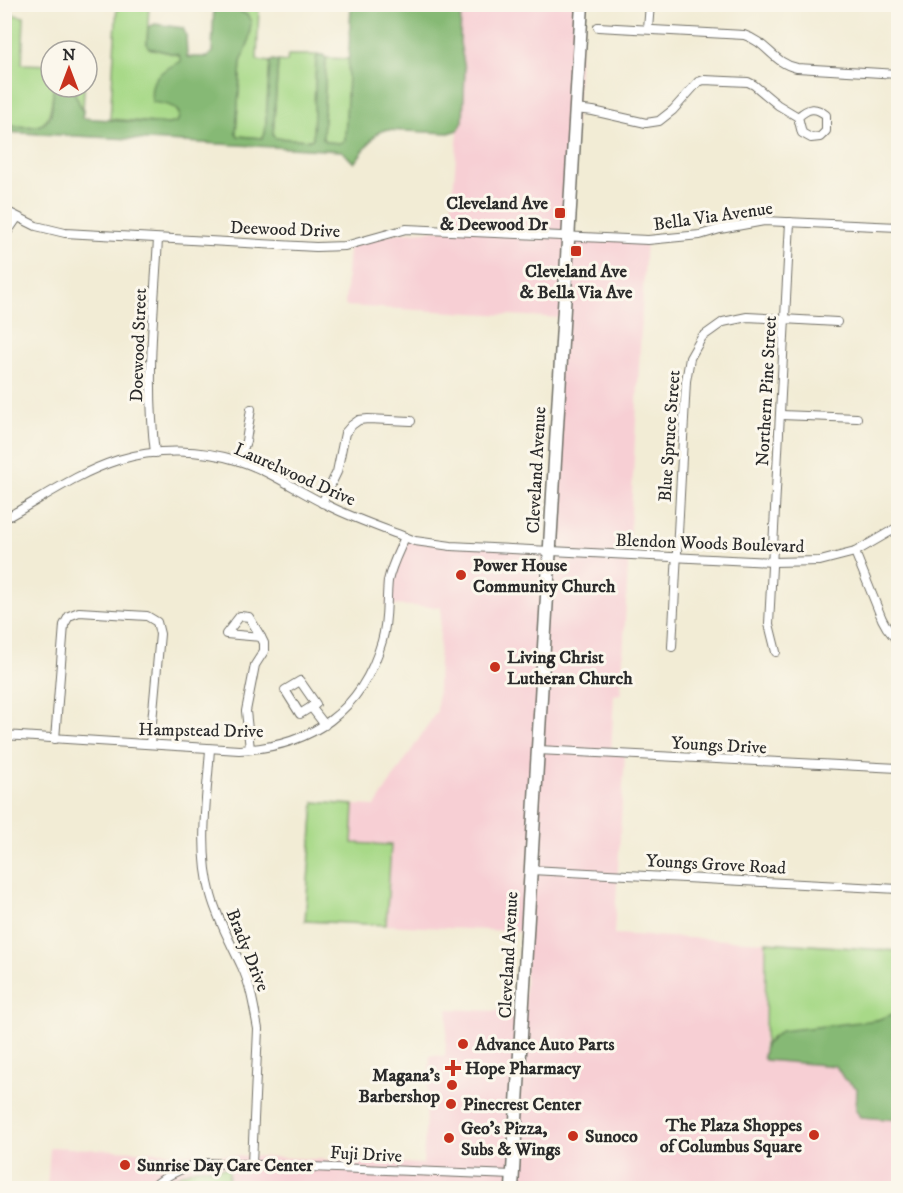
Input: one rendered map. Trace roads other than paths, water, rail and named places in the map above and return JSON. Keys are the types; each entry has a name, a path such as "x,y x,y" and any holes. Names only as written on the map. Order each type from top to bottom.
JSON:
{"main road":[{"name":"Cleveland Avenue","path":"512,1188 582,4"}],"street":[{"path":"648,29 650,4"},
{"path":"672,4 730,4"},
{"path":"598,27 744,35 765,45 784,65 797,68 898,74"},
{"path":"575,109 646,123 659,121 673,110 693,86 704,80 748,82 798,117"},
{"path":"813,108 821,110 826,115 826,131 820,137 811,138 802,133 798,117 813,108"},
{"name":"Deewood Drive","path":"4,210 17,218 50,231 158,239 332,247 353,244 406,229 423,228 568,237"},
{"path":"4,237 17,218"},
{"name":"Bella Via Avenue","path":"568,237 648,240 700,235 764,221 898,227"},
{"name":"Northern Pine Street","path":"776,652 769,624 790,222"},
{"name":"Doewood Street","path":"155,453 150,385 158,239"},
{"name":"Blue Spruce Street","path":"672,647 686,381 690,358 702,337 723,322 747,317 837,322"},
{"path":"239,462 246,441 251,409"},
{"path":"781,415 857,418"},
{"path":"322,503 337,472 345,433 352,425 359,420 368,419 411,421"},
{"name":"Laurelwood Drive","path":"4,519 104,465 133,456 194,452 239,462 282,481 322,503 415,541 451,546 549,550"},
{"name":"Blendon Woods Boulevard","path":"549,550 773,562 820,561 855,552 898,527"},
{"name":"Hampstead Drive","path":"4,735 210,749 250,749 285,743 325,725 360,693 372,669 383,640 390,574 405,537"},
{"path":"855,552 882,619 898,642"},
{"path":"55,739 64,625 69,616 79,612 147,616 157,622 160,634 150,744"},
{"path":"250,749 246,711 255,665 264,651 261,638"},
{"path":"311,707 325,725"},
{"name":"Brady Drive","path":"210,749 204,826 207,880 217,914 243,969 253,1000 258,1029 252,1164"},
{"name":"Youngs Drive","path":"538,750 898,768"},
{"name":"Youngs Grove Road","path":"531,870 898,888"},
{"name":"Fuji Drive","path":"152,1188 162,1179 195,1164 252,1164 513,1175"}],"place":[{"name":"Cleveland Ave & Deewood Dr","path":"560,213"},
{"name":"Cleveland Ave & Bella Via Ave","path":"576,251"},
{"name":"Power House Community Church","path":"461,575"},
{"name":"Living Christ Lutheran Church","path":"495,667"},
{"name":"Advance Auto Parts","path":"463,1044"},
{"name":"Hope Pharmacy","path":"453,1068"},
{"name":"Magana's Barbershop","path":"452,1085"},
{"name":"Pinecrest Center","path":"451,1104"},
{"name":"The Plaza Shoppes of Columbus Square","path":"814,1135"},
{"name":"Sunoco","path":"573,1136"},
{"name":"Geo's Pizza, Subs & Wings","path":"449,1138"},
{"name":"Sunrise Day Care Center","path":"125,1165"}]}
